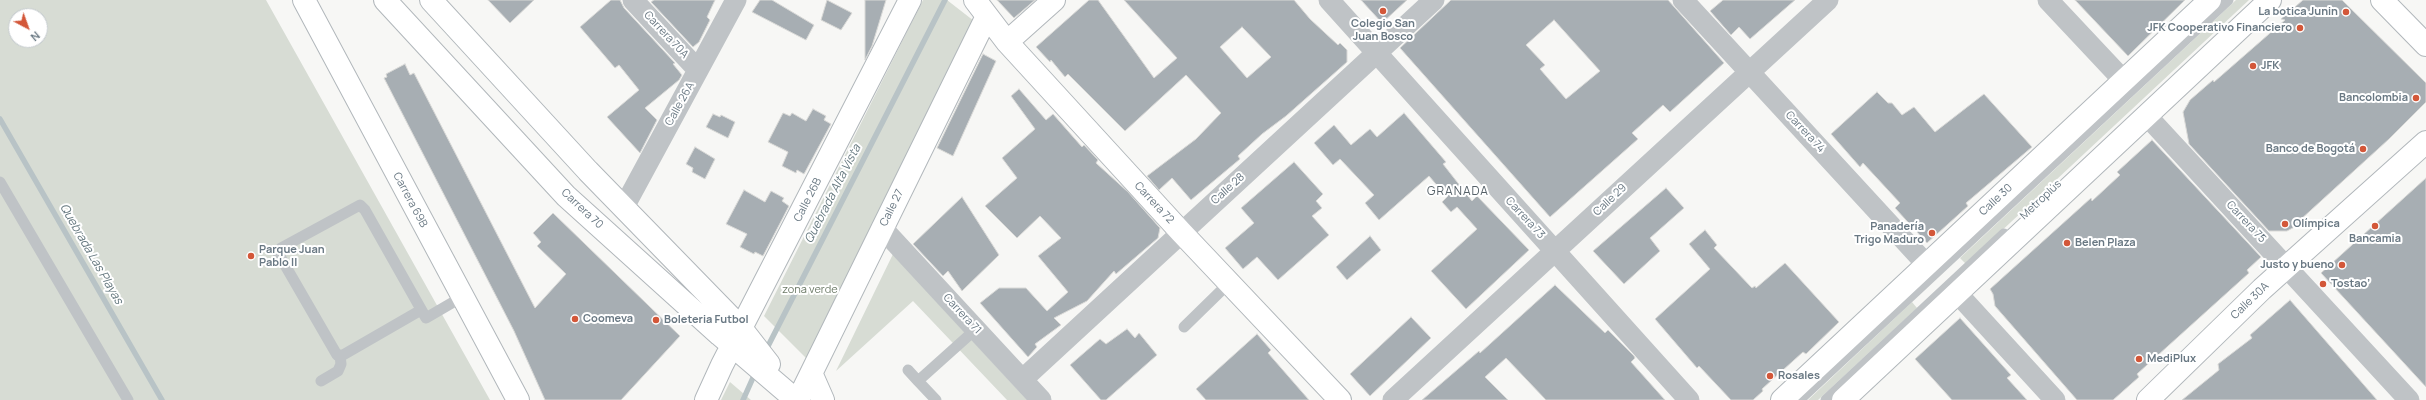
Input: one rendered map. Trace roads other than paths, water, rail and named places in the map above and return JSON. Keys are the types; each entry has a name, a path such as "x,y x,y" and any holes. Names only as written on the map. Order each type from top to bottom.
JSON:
{"street":[{"name":"Carrera 69B","path":"304,0 518,400"},
{"name":"Carrera 70","path":"385,0 566,196 744,345"},
{"name":"Carrera 70","path":"431,0 588,171 624,207 744,345 797,400"},
{"name":"Carrera 70A","path":"633,0 698,70"},
{"name":"Calle 26A","path":"624,207 736,0"},
{"name":"Calle 26B","path":"706,400 744,345 910,0"},
{"path":"1007,42 1054,0"},
{"name":"Carrera 73","path":"1329,0 1689,400"},
{"name":"Calle 28","path":"1023,379 1434,0"},
{"name":"Carrera 74","path":"1683,0 1927,265"},
{"name":"Calle 29","path":"1393,400 1828,0"},
{"path":"2048,0 2124,81"},
{"name":"Calle 30","path":"1782,400 2210,0"},
{"path":"1843,400 2270,0"},
{"path":"2382,0 2426,45"},
{"name":"Carrera 72","path":"981,8 1007,42 1181,232 1340,400"},
{"name":"Calle 27","path":"797,400 812,375 882,228 981,8"},
{"name":"Carrera 75","path":"2147,116 2409,400"},
{"name":"Calle 30A","path":"2148,400 2262,289 2426,142"},
{"name":"Carrera 71","path":"882,228 1042,400"},
{"path":"1958,292 2055,400"},
{"path":"812,375 823,400"}],"lane":[{"name":"Metroplús","path":"1799,400 2228,0"},
{"name":"Metroplús","path":"1826,400 2256,0"},
{"path":"0,182 128,400"},
{"path":"322,381 338,371 341,364 340,356 333,351 278,253 281,248 354,206 360,205 365,210 421,310 428,318 462,297"},
{"path":"1184,327 1229,283"},
{"path":"340,356 421,310"},
{"path":"918,381 976,329"},
{"path":"908,370 936,400"}],"waterway":[{"name":"Quebrada Alta Vista","path":"766,350 945,0"},
{"name":"Quebrada Las Playas","path":"0,119 162,400"},
{"name":"Quebrada Alta Vista","path":"743,400 756,371"}],"place":[{"name":"Colegio San Juan Bosco","path":"1383,11"},
{"name":"La botica Junin","path":"2346,12"},
{"name":"JFK Cooperativo Financiero","path":"2300,28"},
{"name":"JFK","path":"2253,66"},
{"name":"Bancolombia","path":"2416,98"},
{"name":"Banco de Bogotá","path":"2363,149"},
{"name":"Olímpica","path":"2285,224"},
{"name":"Bancamia","path":"2375,226"},
{"name":"Panadería Trigo Maduro","path":"1932,233"},
{"name":"Belen Plaza","path":"2067,243"},
{"name":"Parque Juan Pablo II","path":"251,256"},
{"name":"Justo y bueno","path":"2342,265"},
{"name":"Tostao’","path":"2323,284"},
{"name":"Coomeva","path":"575,319"},
{"name":"Boleteria Futbol","path":"656,320"},
{"name":"MediPlux","path":"2139,359"},
{"name":"Rosales","path":"1770,376"}],"district":[{"name":"GRANADA","path":"1458,192"}],"park label":[{"name":"zona verde","path":"810,290"}]}
